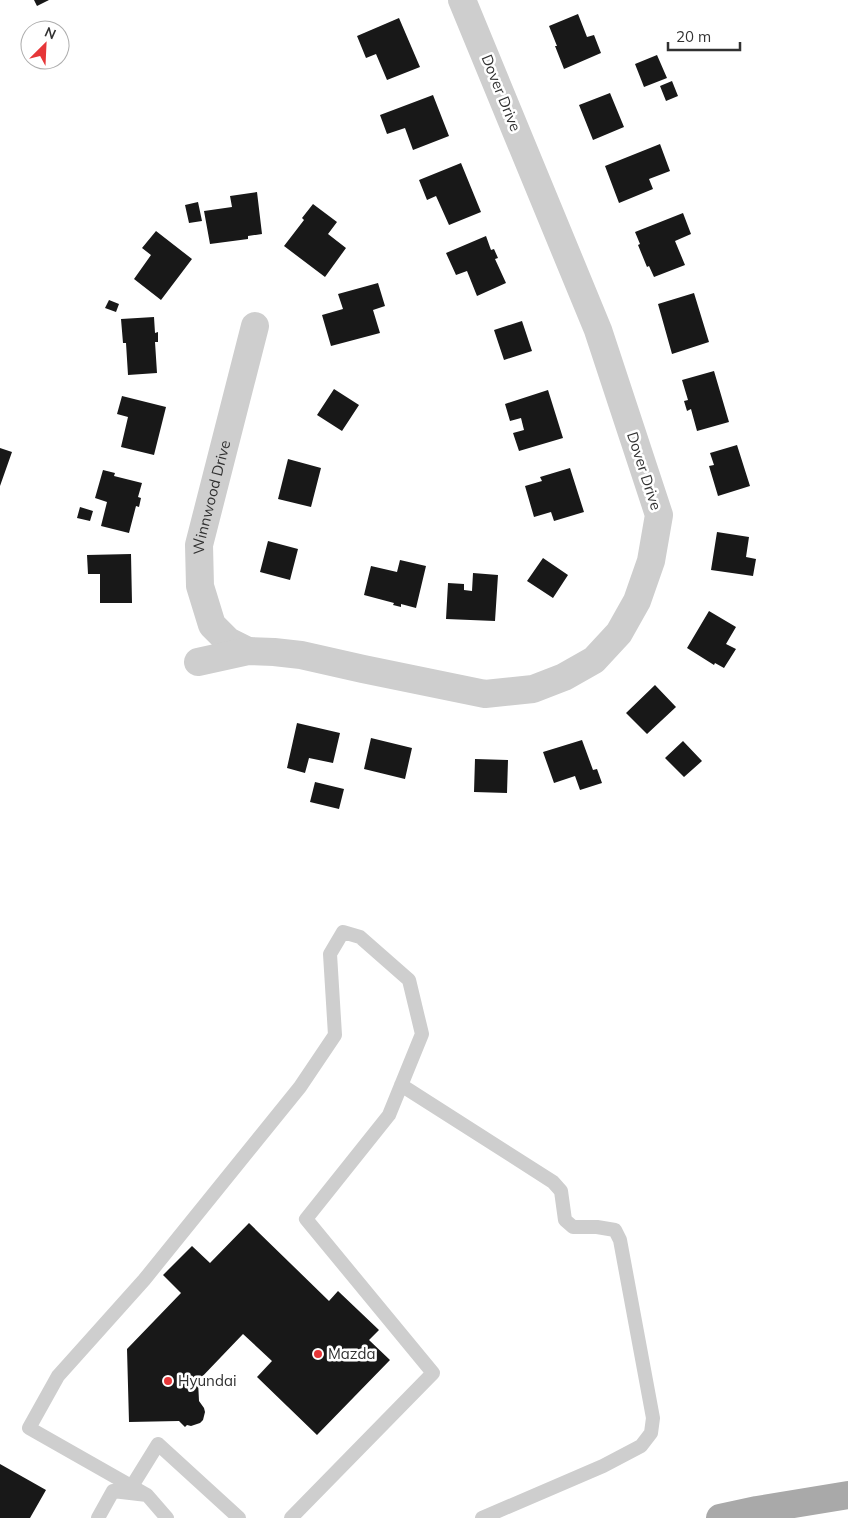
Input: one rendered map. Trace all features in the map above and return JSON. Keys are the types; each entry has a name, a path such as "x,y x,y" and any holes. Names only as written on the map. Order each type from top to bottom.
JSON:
{"main road":[{"path":"720,1518 766,1508 848,1495"}],"street":[{"name":"Dover Drive","path":"248,651 301,655 485,694 533,689 564,677 594,660 601,653 619,633 637,601 651,561 659,515 601,339 462,0"},
{"name":"Winnwood Drive","path":"248,651 228,641 212,625 200,586 199,545 255,326"},
{"path":"198,662 248,651"}],"lane":[{"path":"167,1518 147,1495 29,1428 58,1376 144,1280 300,1087 335,1035 330,954 343,932 360,937 409,980 422,1034 389,1115 306,1219 433,1373 290,1518"},
{"path":"401,1085 553,1182 561,1192 565,1220 572,1228 597,1227 616,1230 620,1240 654,1418 651,1434 641,1446 603,1466 482,1518"},
{"path":"132,1486 158,1444 239,1518"},
{"path":"98,1518 113,1491 147,1495"}],"building":[{"path":"34,0 49,0 37,6"},
{"path":"578,14 587,37 594,35 601,53 564,69 549,26"},
{"path":"399,18 420,67 387,80 376,54 366,58 357,36"},
{"path":"657,55 667,78 644,87 635,64"},
{"path":"672,81 678,96 666,101 660,86"},
{"path":"610,93 624,127 593,140 579,105"},
{"path":"433,95 449,136 413,150 405,128 387,134 380,115"},
{"path":"660,144 670,171 649,179 653,189 619,203 605,166"},
{"path":"461,163 481,212 449,225 436,196 427,200 419,180"},
{"path":"257,192 262,234 248,236 248,239 210,244 204,211 232,207 230,196"},
{"path":"198,202 202,221 189,223 185,205"},
{"path":"313,204 337,222 328,234 346,248 325,277 284,246 304,220 302,218"},
{"path":"683,213 691,234 675,241 685,265 654,277 649,266 647,267 635,232"},
{"path":"156,231 192,259 161,300 134,279 151,255 142,248"},
{"path":"486,236 491,250 494,249 498,258 495,259 506,283 477,296 467,271 456,275 446,253"},
{"path":"378,283 385,306 373,310 380,333 331,346 322,315 343,309 338,294"},
{"path":"694,293 709,342 672,354 658,304"},
{"path":"109,300 119,304 116,312 105,308"},
{"path":"154,317 155,333 158,332 158,342 155,342 157,373 128,375 126,343 123,343 121,319"},
{"path":"522,321 532,351 504,360 494,330"},
{"path":"714,371 729,422 697,431 691,409 687,411 684,401 688,400 682,380"},
{"path":"334,389 359,405 342,431 317,415"},
{"path":"548,390 563,438 519,451 513,433 524,430 521,418 510,421 505,404"},
{"path":"122,396 166,407 154,455 121,447 128,417 117,414"},
{"path":"737,445 750,486 718,496 709,466 714,465 710,453"},
{"path":"0,448 12,452 0,486"},
{"path":"288,459 321,468 311,507 278,499"},
{"path":"570,468 584,512 554,521 551,512 534,517 525,486 542,481 540,477"},
{"path":"103,470 115,473 114,476 142,483 138,497 141,498 139,507 136,506 129,533 101,526 107,502 95,498"},
{"path":"80,507 93,511 90,521 77,518"},
{"path":"717,532 749,537 746,557 756,559 753,576 711,570"},
{"path":"268,541 298,549 290,580 260,572"},
{"path":"131,554 132,603 100,603 100,574 88,574 87,555"},
{"path":"543,558 568,575 553,598 527,581"},
{"path":"400,560 426,566 416,608 401,604 401,607 393,605 394,603 364,595 371,566 397,572"},
{"path":"473,573 498,575 495,621 446,619 448,583 464,584 464,590 472,591"},
{"path":"709,611 736,627 726,644 736,649 724,668 715,663 714,665 687,648"},
{"path":"655,685 676,707 647,734 626,713"},
{"path":"297,723 340,733 333,763 309,758 305,773 287,768"},
{"path":"371,738 412,748 405,779 364,769"},
{"path":"582,740 593,770 597,769 602,783 580,790 575,776 554,783 543,752"},
{"path":"683,741 702,761 684,777 665,758"},
{"path":"475,759 508,760 507,793 474,792"},
{"path":"315,782 344,789 339,809 310,802"},
{"path":"249,1223 329,1301 338,1291 379,1330 369,1340 390,1360 317,1435 257,1377 272,1361 243,1334 198,1381 199,1401 205,1412 200,1423 185,1427 179,1421 129,1422 127,1349 181,1293 163,1275 192,1246 210,1263"},
{"path":"0,1464 46,1490 30,1518 0,1518"}],"place":[{"name":"Mazda","path":"318,1354"},
{"name":"Hyundai","path":"168,1381"}]}
